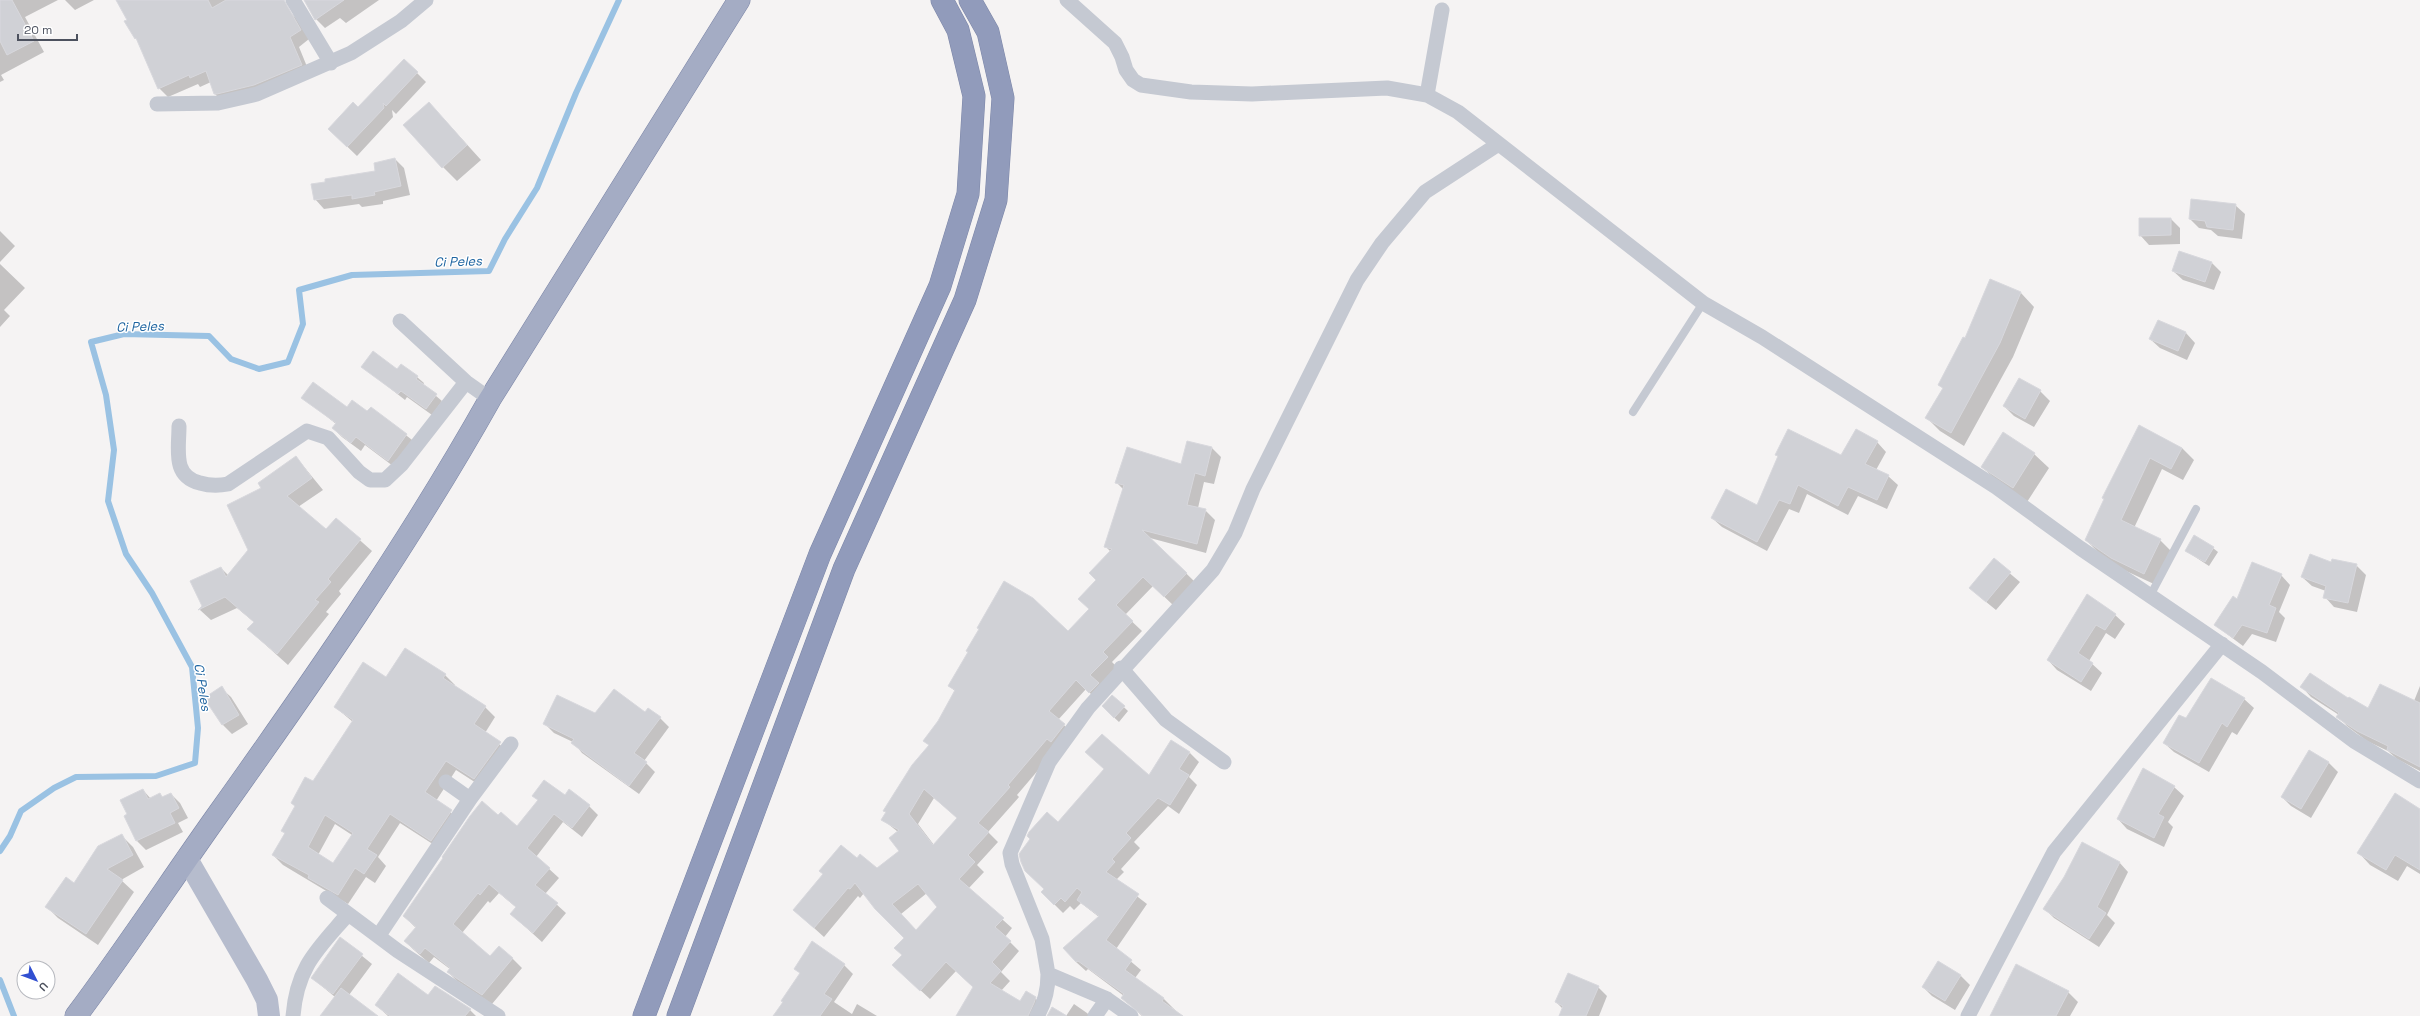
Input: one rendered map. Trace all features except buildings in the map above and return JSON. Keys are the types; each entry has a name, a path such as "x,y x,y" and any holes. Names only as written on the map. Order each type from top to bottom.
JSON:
{"highway":[{"path":"76,1016 284,722 358,611 455,461 490,399 739,0"},
{"path":"644,1016 820,554 940,286 968,194 974,96 958,30 942,0"},
{"path":"678,1016 844,569 965,300 996,200 1003,98 988,32 970,0"}],"main road":[{"path":"187,859 257,980 266,1000 269,1016"}],"street":[{"path":"293,0 331,63"},
{"path":"158,104 218,103 257,94 351,53 401,21 426,0"},
{"path":"1067,0 1115,43 1126,70 1133,80 1141,85 1191,92 1252,94 1387,88 1427,95 1458,112 1497,145 1703,303 1762,337 1996,487 2150,596 2222,644 2354,741 2420,781"},
{"path":"1427,95 1442,10"},
{"path":"1036,1016 1043,1006 1048,990 1048,974 1042,939 1012,864 1010,853 1049,762 1088,708 1121,668 1213,570 1235,534 1253,489 1350,294 1382,243 1425,192 1497,145"},
{"path":"400,321 466,382 490,399"},
{"path":"179,426 179,466 183,474 192,481 207,485 228,484 307,431 328,438 359,472 370,480 385,480 402,464 466,382"},
{"path":"1968,1016 2054,852 2222,644"},
{"path":"1121,668 1166,720 1224,762"},
{"path":"380,936 470,799 511,744"},
{"path":"446,782 470,799"},
{"path":"327,898 380,936 398,951 498,1016"},
{"path":"293,1016 294,1000 307,962 348,914"},
{"path":"1048,974 1107,999 1131,1016"},
{"path":"1095,1016 1107,999"}],"lane":[{"path":"1633,412 1703,303"},
{"path":"2150,596 2196,509"}],"waterway":[{"name":"Ci Peles","path":"0,851 10,836 21,811 54,788 76,777 156,776 195,763 198,728 192,667 152,593 126,554 108,501 114,450 106,395 91,342 124,334 209,336 231,359 259,369 288,362 303,324 299,290 352,275 489,271 505,239 537,188 576,93 619,0"},
{"name":"Ci Peles","path":"0,980 14,1016"}]}
